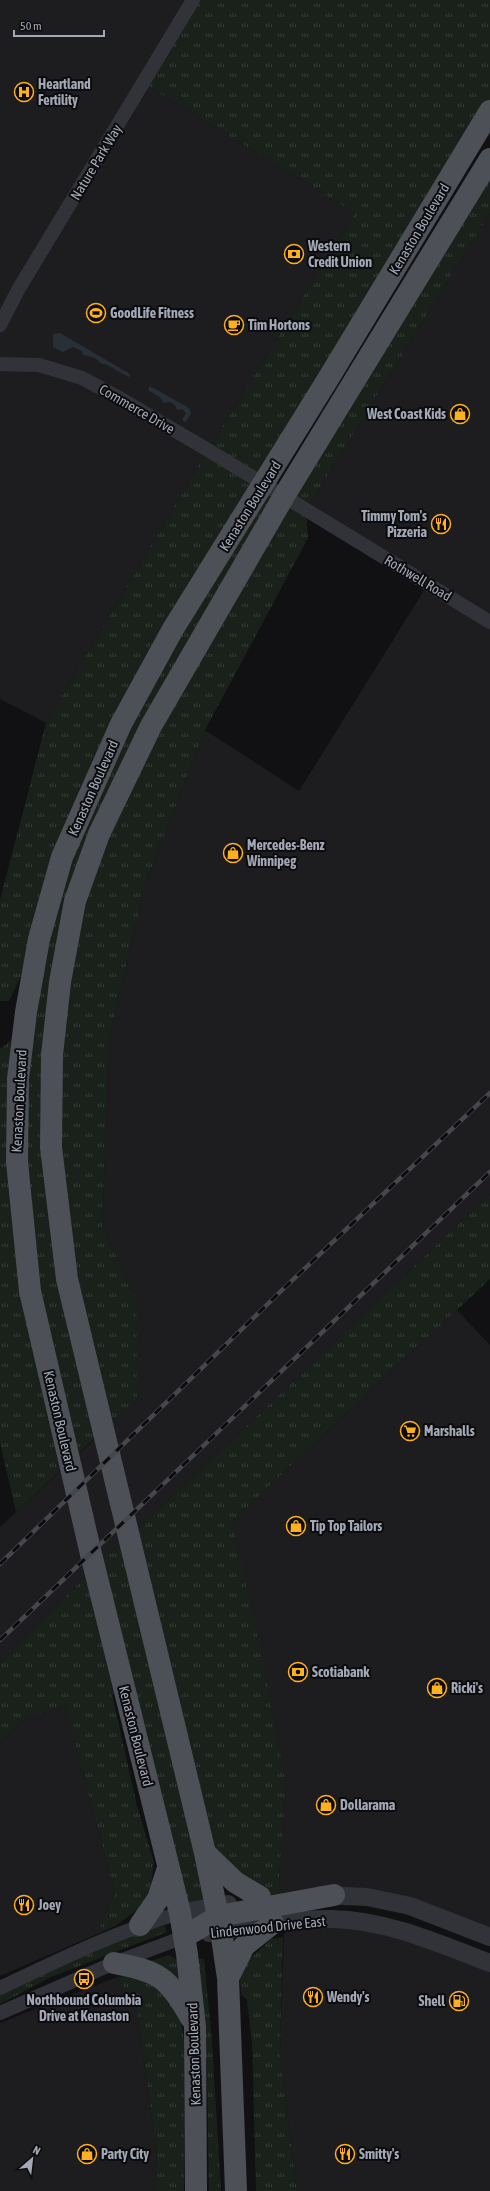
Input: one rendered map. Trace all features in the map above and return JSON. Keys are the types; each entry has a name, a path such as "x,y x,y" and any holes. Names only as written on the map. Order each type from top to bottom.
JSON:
{"main road":[{"name":"Kenaston Boulevard","path":"196,2191 195,2027 180,1913 92,1561 30,1291 17,1162 18,1079 26,1012 39,939 62,857 132,704 173,629 490,112"},
{"name":"Kenaston Boulevard","path":"236,2191 228,1978 219,1917 205,1853 67,1279 51,1147 52,1055 60,982 75,901 98,834 151,726 284,496 490,159"},
{"path":"205,1853 235,1882 260,1897"},
{"path":"140,1925 158,1899 168,1868"},
{"path":"184,1937 219,1917 334,1895"},
{"path":"228,1978 244,1946 273,1923"},
{"path":"114,1963 136,1967 160,1976 172,1986 195,2027"}],"street":[{"name":"Nature Park Way","path":"0,325 18,290 193,0"},
{"name":"Commerce Drive","path":"0,364 39,365 82,378 121,398 263,484"},
{"name":"Rothwell Road","path":"263,484 490,622"},
{"name":"Lindenwood Drive East","path":"219,1917 260,1897 334,1895 367,1897 410,1906 490,1938"},
{"name":"Lindenwood Drive East","path":"180,1913 273,1923 333,1919 377,1926 421,1936 490,1963"},
{"path":"0,1988 140,1925 180,1913"},
{"path":"0,2013 114,1963 184,1937"}],"shaded area":[{"path":"0,0 193,0 143,83 355,213 208,450 46,723 0,699"},
{"path":"490,213 490,1194 174,1495 94,1568 0,1663 0,1527 103,1431 136,1299 102,1225 110,1033 146,882 205,730 299,791 428,584 306,510"},
{"path":"60,333 130,374 129,377 105,364 102,364 95,358 83,355 82,351 73,347 63,352 53,347 53,334"},
{"path":"150,386 189,408 191,413 186,422 182,420 186,413 182,409 177,410 175,405 170,402 163,403 161,398 148,390"},
{"path":"457,1310 490,1345 490,1937 410,1906 281,1895 279,1878 286,1785 232,1521"},
{"path":"66,1706 115,1894 100,1926 102,1932 0,1976 0,1743 26,1718"},
{"path":"333,1919 490,1963 490,2191 297,2191 280,2055 284,1933 286,1921"},
{"path":"117,1977 136,2004 157,2157 154,2191 0,2191 0,2023"}],"green space":[{"path":"193,0 490,0 490,111 263,483 283,496 490,163 490,213 306,510 308,538 205,730 146,882 110,1033 102,1225 136,1299 137,1398 16,1512 0,1443 0,1048 24,1029 38,941 9,1001 0,1001 0,900 46,723 208,450 355,213 143,83"},
{"path":"490,1194 490,1279 232,1521 261,1652 286,1785 279,1878 281,1895 260,1897 206,1854 216,1906 180,1913 124,1690 112,1694 137,1806 154,1862 150,1894 140,1908 115,1926 102,1932 100,1926 115,1894 66,1706 26,1718 0,1743 0,1663 94,1568 174,1495"},
{"path":"165,1926 167,1932 51,1977 0,2004 0,1990 143,1929"},
{"path":"283,1937 280,2055 297,2191 256,2191 252,2042 247,2000 241,1994 240,1977 247,1954 252,1957 271,1939"},
{"path":"169,1955 177,1960 181,1985 150,1961"},
{"path":"199,1959 204,1959 212,2041 221,2191 209,2191 207,2066 198,1978"},
{"path":"138,1975 152,1980 180,2014 184,2040 184,2191 154,2191 157,2157 136,2004 117,1977"}],"railway":[{"path":"0,1564 279,1293 490,1093"},
{"path":"0,1640 490,1172"}],"place":[{"name":"Heartland Fertility","path":"24,92"},
{"name":"Western Credit Union","path":"294,254"},
{"name":"GoodLife Fitness","path":"96,313"},
{"name":"Tim Hortons","path":"234,325"},
{"name":"West Coast Kids","path":"460,414"},
{"name":"Timmy Tom's Pizzeria","path":"441,524"},
{"name":"Mercedes-Benz Winnipeg","path":"233,853"},
{"name":"Marshalls","path":"410,1431"},
{"name":"Tip Top Tailors","path":"296,1526"},
{"name":"Scotiabank","path":"298,1672"},
{"name":"Ricki's","path":"437,1688"},
{"name":"Dollarama","path":"326,1805"},
{"name":"Joey","path":"24,1905"},
{"name":"Northbound Columbia Drive at Kenaston","path":"84,1979"},
{"name":"Wendy's","path":"313,1997"},
{"name":"Shell","path":"459,2001"},
{"name":"Party City","path":"87,2154"},
{"name":"Smitty's","path":"345,2154"}]}
